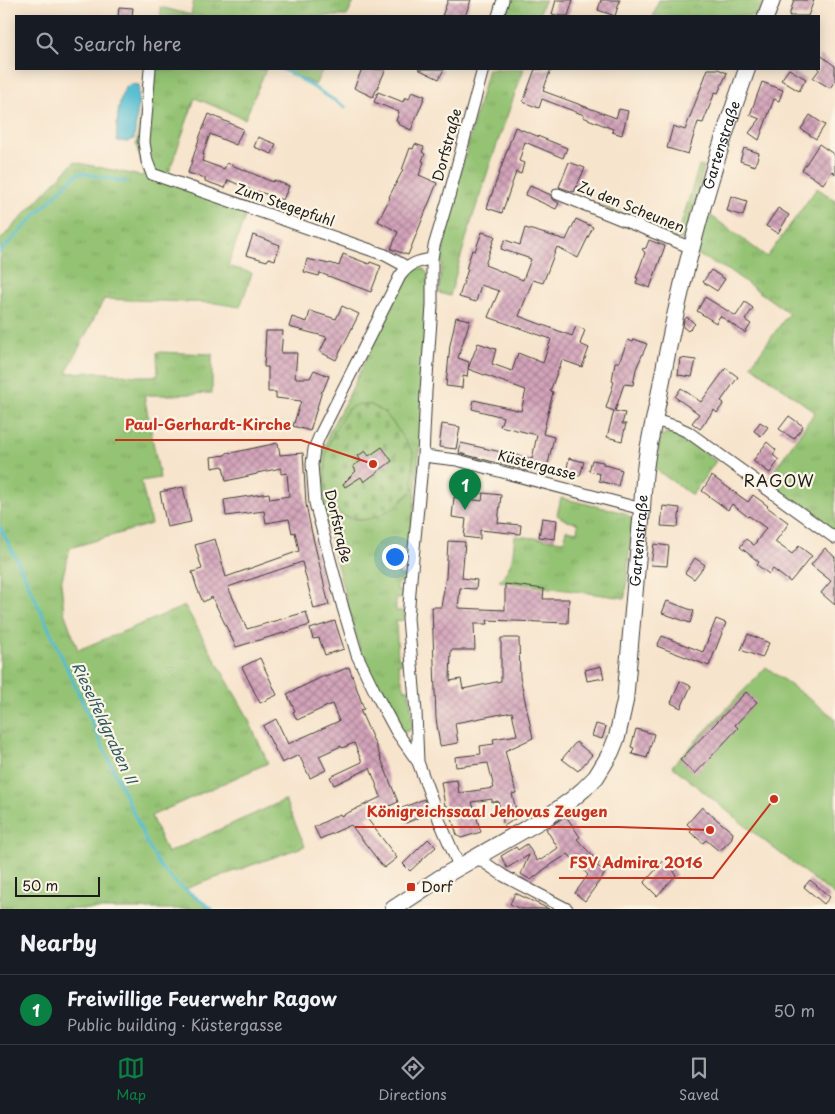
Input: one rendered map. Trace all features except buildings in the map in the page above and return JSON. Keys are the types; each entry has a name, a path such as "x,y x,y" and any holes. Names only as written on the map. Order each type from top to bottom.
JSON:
{"street":[{"path":"498,15 503,0"},
{"path":"766,15 772,0"},
{"name":"Zum Stegepfuhl","path":"150,70 144,142 147,161 152,174 385,255 407,267"},
{"name":"Dorfstraße","path":"418,762 408,618 423,456 432,306 432,259 483,70"},
{"name":"Gartenstraße","path":"393,909 459,866 527,828 571,800 596,777 611,752 625,701 646,464 654,420 692,248 727,125 747,70"},
{"name":"Zu den Scheunen","path":"558,194 692,248"},
{"path":"407,267 422,260 432,259"},
{"name":"Dorfstraße","path":"407,267 400,276 314,449 312,464 315,503 357,655 396,731 418,762 440,822 459,866"},
{"path":"654,420 688,432 835,538"},
{"name":"Küstergasse","path":"423,456 457,460 642,509"},
{"path":"478,856 482,861 504,876 567,909"}],"green space":[{"path":"194,0 355,0 348,15 191,15"},
{"path":"508,0 546,0 538,15 502,15"},
{"path":"659,0 763,0 757,15 653,15"},
{"path":"160,7 191,15 161,15"},
{"path":"151,70 266,70 245,119 195,98 167,178 248,208 228,266 252,273 240,307 215,303 104,299 66,373 96,372 158,376 157,352 212,354 212,393 144,395 160,478 141,481 151,524 70,548 61,583 64,612 78,650 185,606 245,712 268,763 151,816 167,853 285,800 305,846 185,889 212,909 0,909 0,240 74,162 141,176 145,174 136,145"},
{"path":"283,70 322,70 315,85"},
{"path":"488,70 524,70 475,210 450,296 439,293 443,253 452,204"},
{"path":"699,166 704,167 685,238 679,240 577,197 678,234"},
{"path":"817,188 835,200 835,533 766,482 815,412 751,365 789,313 730,271 696,254 706,212 767,257"},
{"path":"414,268 421,268 426,271 428,276 422,422 410,550 401,550 399,576 406,576 405,582 398,582 397,591 405,592 404,599 396,599 396,611 404,611 404,620 396,621 398,658 405,658 406,662 398,664 405,690 409,689 413,724 410,730 405,732 399,730 361,654 332,547 319,484 320,464 329,432 350,393 406,274","holes":["371,405 385,413 396,427 413,490 395,507 363,520 344,516 329,504 326,492 325,479 333,434 349,408"]},
{"path":"359,404 371,405 385,413 413,452 413,490 395,507 377,517 364,520 344,516 329,504 325,479 326,453 333,434 349,408"},
{"path":"667,433 684,437 716,461 692,495 655,469 660,439"},
{"path":"561,498 625,513 631,518 625,598 499,581 510,565 515,536 564,541 566,530 577,532 578,523 567,521 557,515"},
{"path":"766,667 835,718 835,896 672,766"}],"water":[{"path":"131,84 139,85 134,139 127,142 117,141 119,107 126,87"}],"waterway":[{"path":"283,70 345,107"},
{"path":"0,252 76,175 81,173 126,182"},
{"name":"Rieselfeldgraben II","path":"0,527 21,568 149,847 161,868 176,883 212,909"}],"place":[{"name":"Paul-Gerhardt-Kirche","path":"373,464"},
{"name":"Freiwillige Feuerwehr Ragow","path":"465,510"},
{"name":"FSV Admira 2016","path":"774,799"},
{"name":"Königreichssaal Jehovas Zeugen","path":"710,830"},
{"name":"Dorf","path":"411,887"}],"district":[{"name":"RAGOW","path":"779,481"}]}
